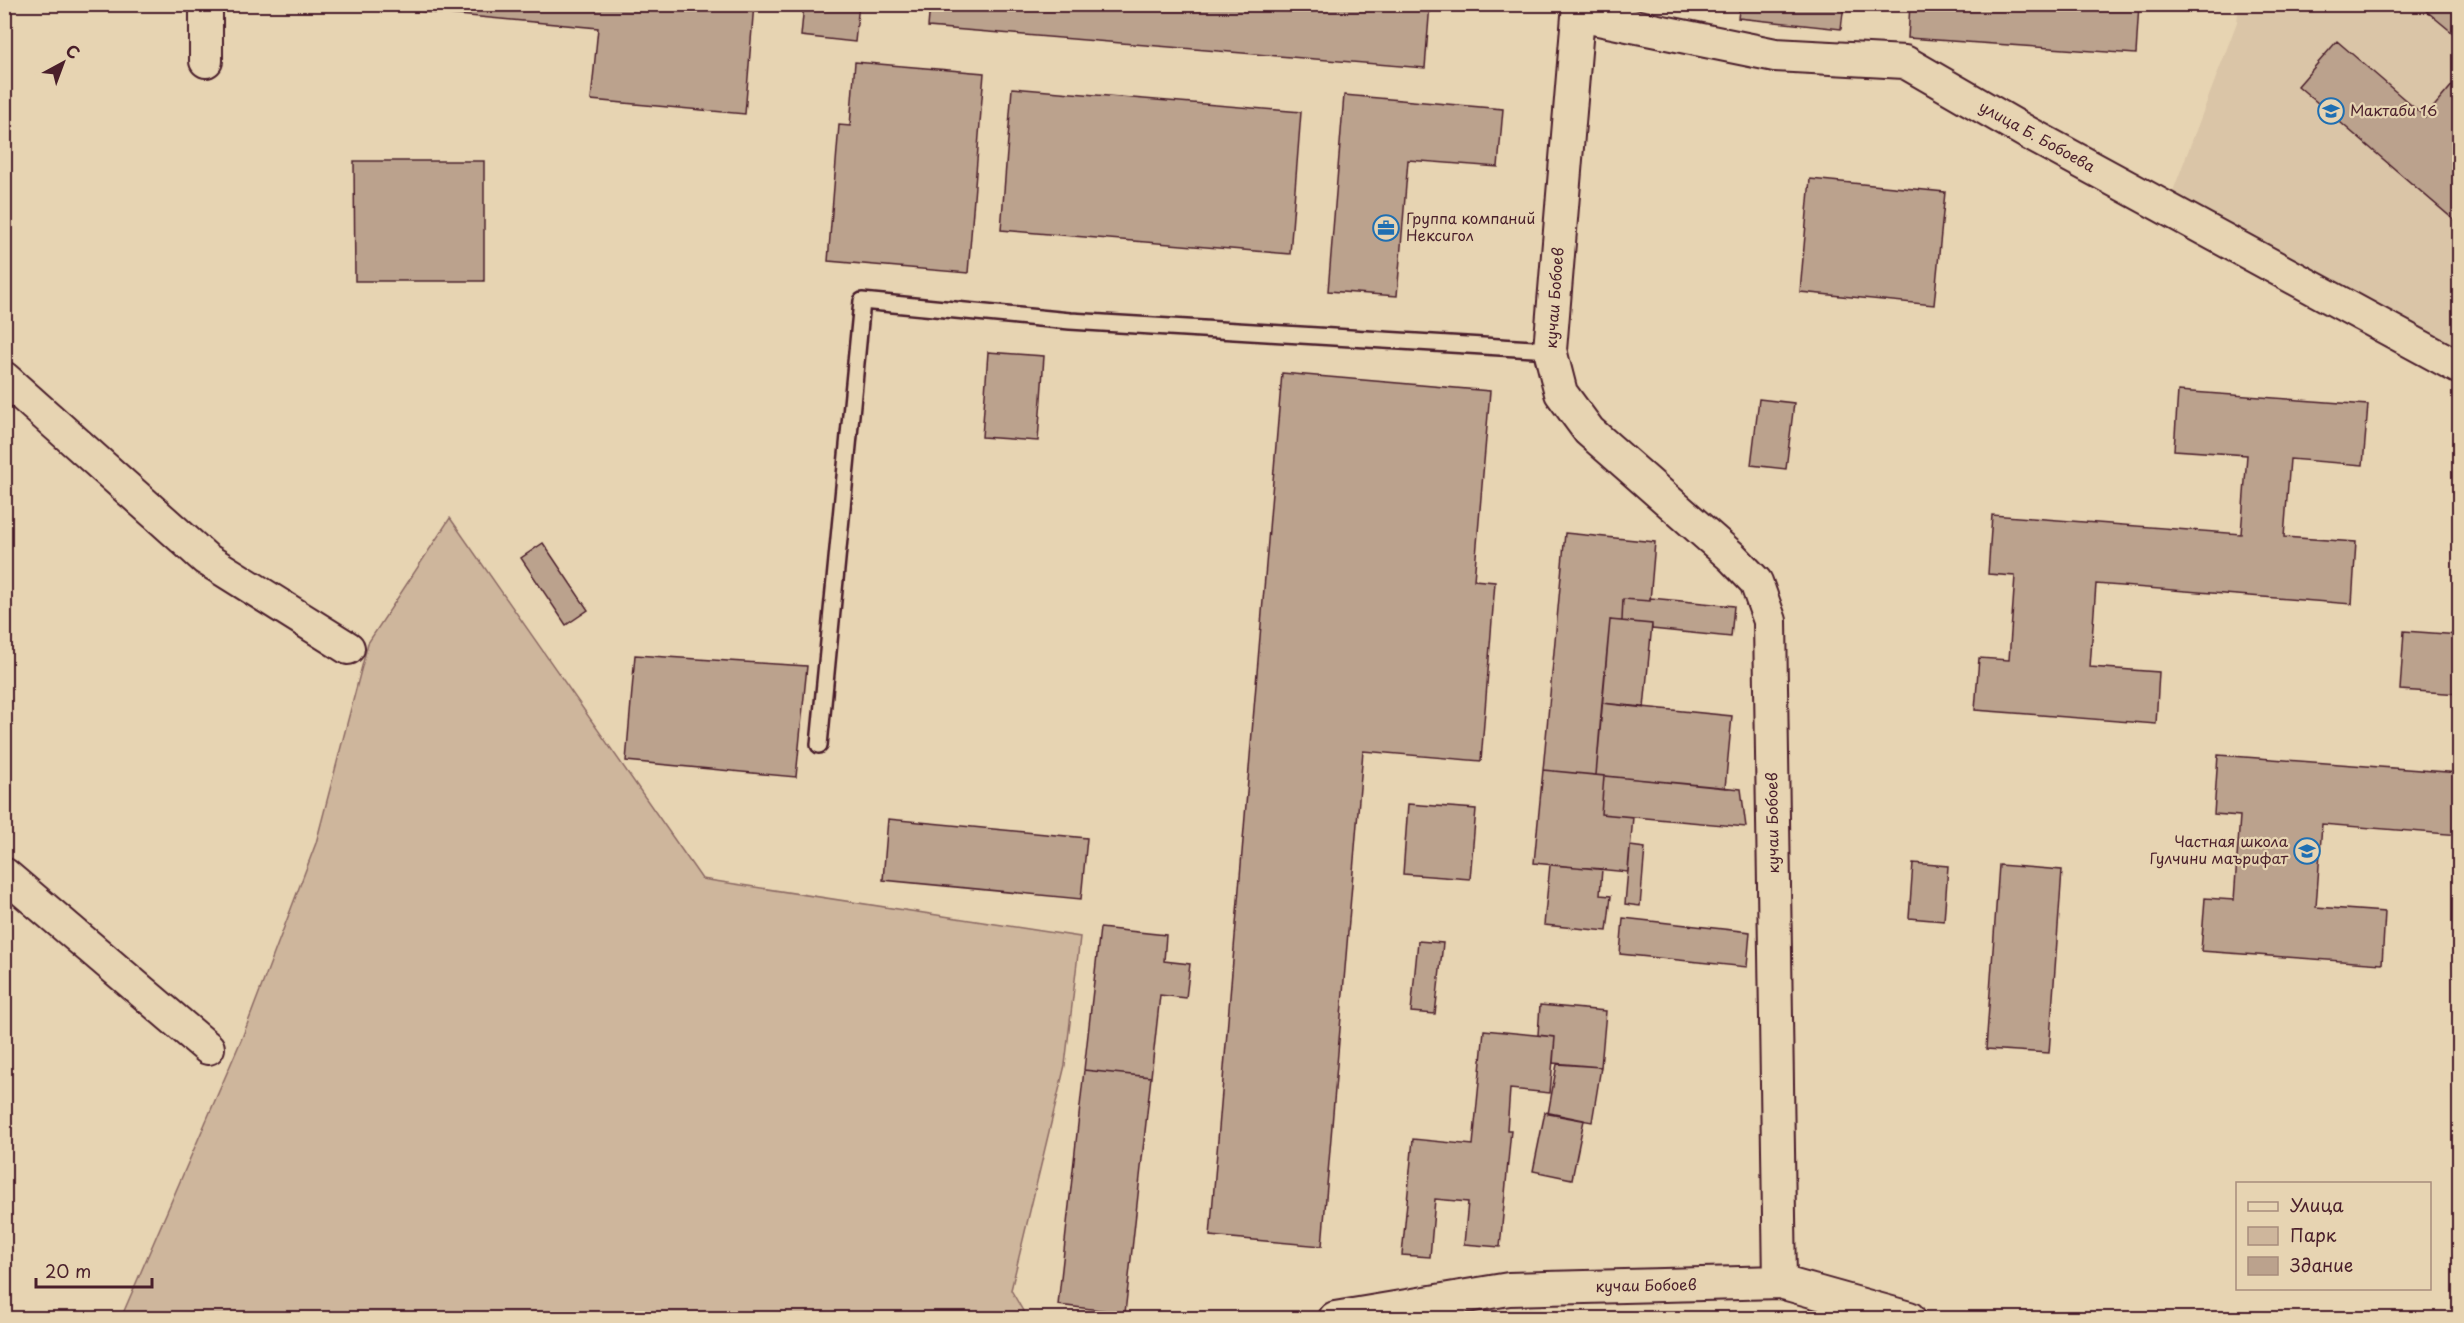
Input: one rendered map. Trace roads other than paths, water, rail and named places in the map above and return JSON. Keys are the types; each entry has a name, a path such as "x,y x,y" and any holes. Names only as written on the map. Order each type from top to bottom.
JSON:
{"street":[{"path":"206,4 206,62"},
{"name":"кучаи Бобоев","path":"1335,1318 1509,1289 1780,1282 1770,621 1756,582 1732,556 1589,431 1561,393 1550,350 1579,10"},
{"name":"улица Б. Бобоева","path":"1579,10 1775,55 1905,62 2038,139 2460,368"},
{"path":"4,378 206,559 348,648"},
{"path":"4,874 208,1048"},
{"path":"1780,1282 1909,1318"}],"lane":[{"path":"819,745 862,302 1070,321 1550,350"}],"place":[{"name":"Мактаби 16","path":"2331,111"},
{"name":"Группа компаний Нексигол","path":"1386,228"},
{"name":"Частная школа Гулчини маърифат","path":"2307,851"}]}
